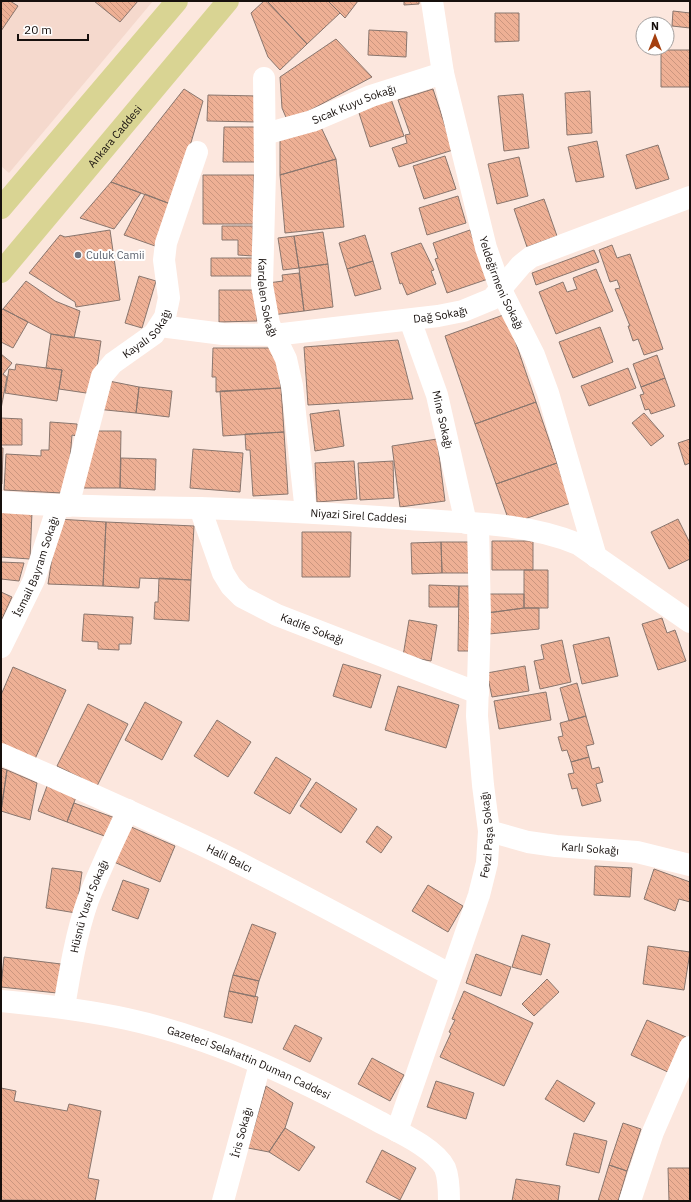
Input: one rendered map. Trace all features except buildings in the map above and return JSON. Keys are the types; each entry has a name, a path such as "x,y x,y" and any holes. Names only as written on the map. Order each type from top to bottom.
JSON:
{"main road":[{"path":"1,208 177,1"},
{"name":"Ankara Caddesi","path":"1,272 228,1"}],"street":[{"name":"Yeldeğirmeni Sokağı","path":"432,1 443,73 473,201 486,248 501,290 534,355 548,393 596,557"},
{"name":"Sıcak Kuyu Sokağı","path":"265,134 312,121 371,96 443,73"},
{"name":"Kardelen Sokağı","path":"264,78 265,134 262,285 265,309 274,335 286,359 292,386 306,512"},
{"name":"Kayalı Sokağı","path":"63,506 102,376 113,363 150,337 160,326 169,307 164,260 166,243 197,152"},
{"name":"Dağ Sokağı","path":"160,326 223,334 274,335 410,320 462,311 492,299 514,273 531,257 690,197"},
{"name":"Mine Sokağı","path":"410,320 437,395 472,523"},
{"name":"Niyazi Sirel Caddesi","path":"1,502 63,506 200,508 306,512 472,523 532,530 560,537 578,544 690,622"},
{"name":"İsmail Bayram Sokağı","path":"1,647 34,580 63,506"},
{"name":"Kadife Sokağı","path":"200,508 223,573 231,586 242,597 277,615 478,693"},
{"name":"Fevzi Paşa Sokağı","path":"397,1131 484,880 489,831 480,759 478,693 480,618 472,523"},
{"name":"Halil Balcı","path":"1,754 128,810 316,902 451,975"},
{"name":"Hüsnü Yusuf Sokağı","path":"64,1008 71,964 88,901 101,868 128,810"},
{"name":"Karlı Sokağı","path":"489,831 528,842 556,846 637,852 690,865"},
{"name":"Gazeteci Selahattin Duman Caddesi","path":"1,1001 64,1008 127,1019 159,1027 202,1040 311,1086 397,1131 419,1144 436,1157 445,1168 449,1190 449,1201"},
{"path":"630,1201 653,1132 690,1048"},
{"name":"İris Sokağı","path":"223,1201 260,1064"}],"shaded area":[{"path":"1,1 153,1 9,173 1,166"}],"place":[{"name":"Culuk Camii","path":"78,255"}]}
